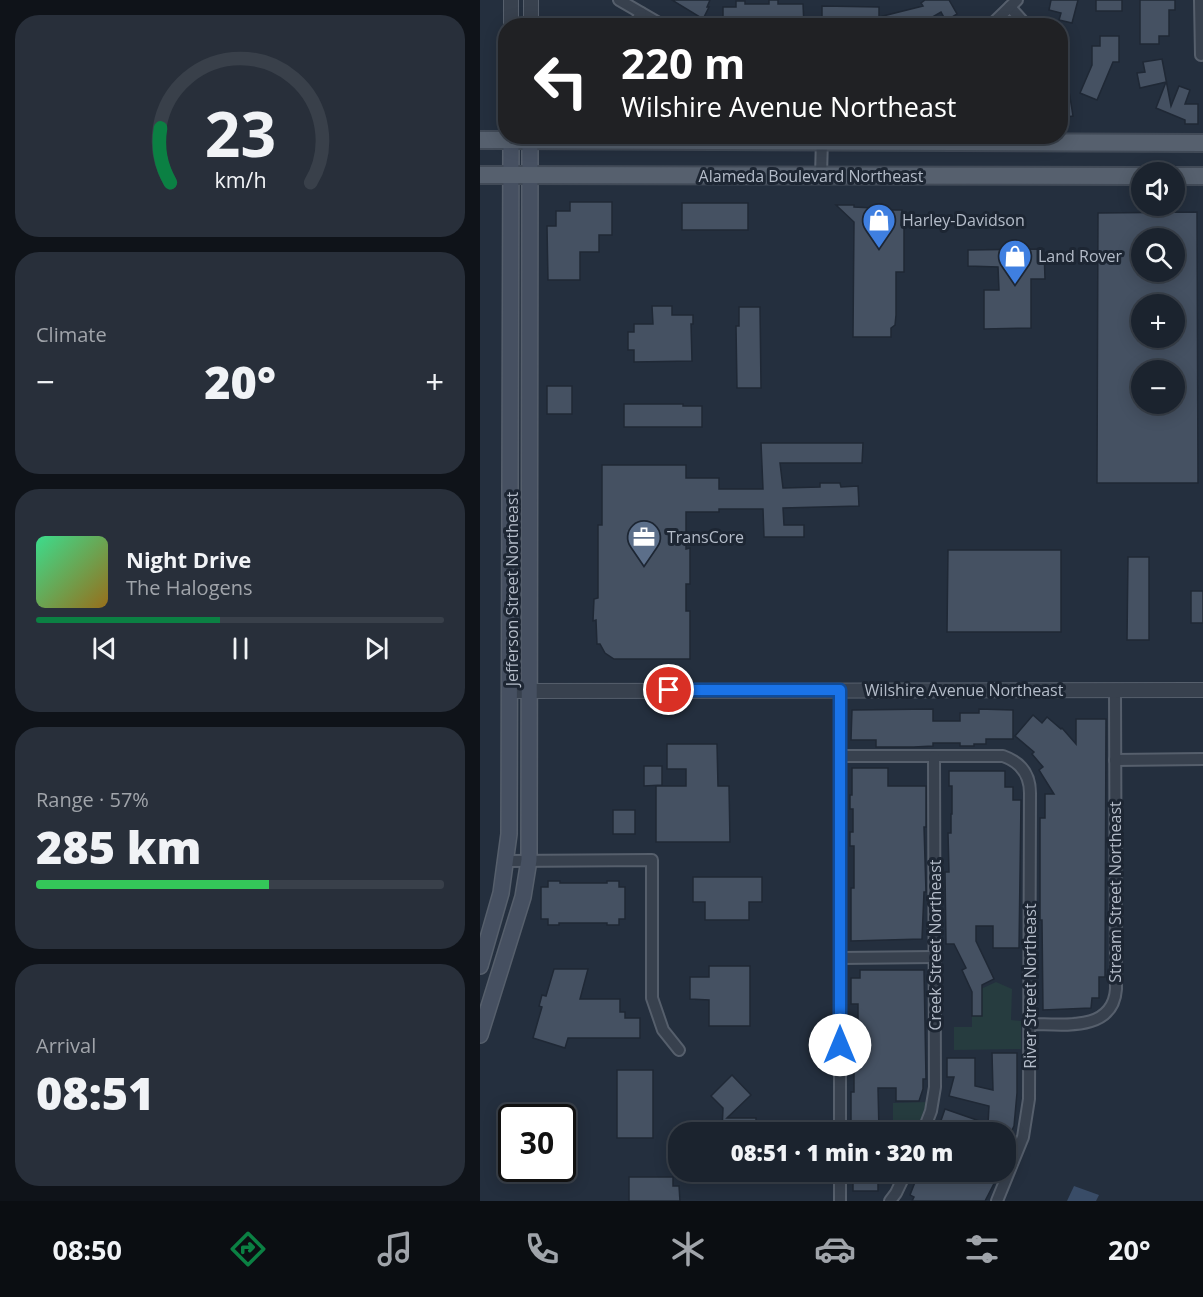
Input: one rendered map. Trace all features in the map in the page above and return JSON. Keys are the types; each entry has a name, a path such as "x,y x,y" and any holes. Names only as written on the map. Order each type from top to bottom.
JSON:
{"main road":[{"name":"Alameda Boulevard Northeast","path":"480,140 498,139"},
{"name":"Alameda Boulevard Northeast","path":"1068,142 1203,143"},
{"name":"Jefferson Street Northeast","path":"480,966 501,893 509,834 511,144"},
{"name":"Jefferson Street Northeast","path":"480,1035 523,897 529,860 530,144"},
{"name":"Alameda Boulevard Northeast","path":"480,175 1131,176"},
{"path":"1185,176 1203,176"}],"street":[{"path":"511,0 511,18"},
{"path":"531,0 531,18"},
{"path":"619,0 650,18"},
{"path":"1200,0 1201,55"},
{"path":"999,18 1014,4 1022,18"},
{"path":"638,18 641,13"},
{"path":"821,176 822,144"},
{"path":"840,690 840,1122"},
{"name":"Stream Street Northeast","path":"1030,1024 1093,1022 1108,1011 1114,1001 1116,989 1115,690"},
{"name":"Wilshire Avenue Northeast","path":"509,691 1203,690"},
{"path":"840,756 934,756"},
{"name":"River Street Northeast","path":"934,756 1003,756 1022,767 1030,786 1029,1099 1026,1123 1018,1151 997,1201"},
{"name":"Creek Street Northeast","path":"926,1122 935,1095 934,756"},
{"path":"1115,760 1203,759"},
{"path":"507,861 652,860 652,998 663,1030 679,1050"},
{"path":"840,958 935,957"},
{"path":"840,1182 840,1201"},
{"path":"890,1201 901,1182"}],"green space":[{"path":"996,982 1012,989 1011,1020 1021,1021 1021,1049 954,1050 954,1027 972,1027 972,1016 982,1016 982,997 972,997 972,993"},
{"path":"927,1102 920,1122 893,1122 893,1103"}],"water":[{"path":"1074,1186 1099,1195 1096,1201 1067,1201"}],"building":[{"path":"672,0 710,0 707,7 709,7 701,18"},
{"path":"769,0 778,0 778,4 803,4 804,18 723,18 723,7 736,7 736,1 745,1 745,4 769,4"},
{"path":"925,0 949,0 957,14 951,18 944,18 941,12 931,18 822,18 822,6 879,7 879,17 923,6 921,3"},
{"path":"1051,0 1078,0 1072,23 1068,22 1068,18 1060,18 1061,13 1049,10"},
{"path":"1096,0 1122,0 1122,11 1096,11"},
{"path":"1140,0 1175,0 1175,10 1169,10 1169,36 1159,36 1159,44 1140,44"},
{"path":"1100,36 1119,36 1119,62 1113,62 1097,100 1080,93 1092,65 1092,46 1100,46"},
{"path":"1162,59 1171,106 1179,86 1190,90 1185,104 1198,104 1198,124 1185,124 1185,120 1156,108 1166,82 1140,88 1137,73 1145,72 1143,62"},
{"path":"1068,91 1073,116 1068,117"},
{"path":"570,202 612,202 612,235 599,235 599,252 580,252 580,280 548,280 547,226 556,226 556,211 570,211"},
{"path":"682,203 748,203 748,230 682,230"},
{"name":"Harley-Davidson","path":"836,205 854,205 854,207 874,208 874,210 902,210 904,272 896,272 896,315 895,325 891,328 891,337 853,337 854,222"},
{"path":"1185,212 1197,212 1198,483 1097,483 1098,213 1131,213 1131,216 1185,216"},
{"name":"Land Rover","path":"1044,249 1045,279 1031,279 1031,328 984,329 984,290 999,290 998,267 968,266 968,250"},
{"path":"652,306 672,306 672,315 693,315 693,324 691,324 692,361 634,362 634,350 628,350 628,332 634,332 634,324 653,324"},
{"path":"739,307 760,307 761,388 737,388 736,326 739,326"},
{"path":"547,386 572,386 572,414 547,414"},
{"path":"624,404 702,406 702,427 624,427"},
{"name":"TransCore","path":"761,443 863,443 862,463 780,463 783,488 820,487 820,483 840,483 841,487 858,486 859,506 783,508 784,525 804,525 804,537 764,537 763,509 686,512 686,549 690,548 690,584 686,584 686,611 690,611 690,659 614,659 605,653 600,644 597,644 596,620 593,621 594,599 598,598 598,525 602,525 602,465 686,465 686,478 719,478 719,489 763,489"},
{"path":"948,550 1061,550 1061,632 947,632"},
{"path":"1128,557 1149,557 1149,640 1127,640"},
{"path":"1191,591 1203,591 1203,623 1191,623"},
{"path":"933,709 933,721 960,721 960,713 979,713 979,709 1013,710 1013,739 986,739 986,744 974,744 974,746 960,746 960,743 933,743 933,746 914,747 876,747 876,740 851,740 852,710"},
{"path":"1033,715 1042,723 1047,717 1062,728 1076,744 1076,719 1106,719 1105,977 1099,977 1099,998 1092,998 1091,1008 1043,1010 1040,818 1045,818 1045,794 1054,794 1039,770 1043,767 1032,754 1034,752 1015,736"},
{"path":"667,744 717,744 718,786 729,786 730,842 656,842 656,786 686,786 686,769 667,769"},
{"path":"644,766 662,766 662,785 644,786"},
{"path":"852,768 888,768 888,786 926,786 926,827 924,827 926,892 924,892 922,939 851,941 851,888 854,888 854,846 850,846 850,832 853,832 853,809 850,809"},
{"path":"949,771 1005,771 1005,787 1013,787 1013,800 1021,800 1019,948 993,948 993,926 976,926 976,941 994,979 982,985 982,1016 972,1016 972,992 962,970 966,968 954,944 946,944 945,872 949,872 948,833 951,833 952,814 952,786 949,786"},
{"path":"613,810 635,810 635,834 613,834"},
{"path":"693,877 762,877 762,902 749,902 749,920 705,920 705,902 693,902"},
{"path":"548,881 607,883 607,881 619,881 619,887 625,887 625,919 619,919 619,925 559,923 559,925 548,925 548,919 541,919 541,887 548,887"},
{"path":"709,966 750,966 750,1026 709,1026 709,1000 690,999 690,977 709,977"},
{"path":"554,969 588,969 580,999 620,999 620,1012 625,1012 625,1018 640,1018 640,1038 568,1038 565,1048 533,1038 542,1007 539,1006 542,995 546,996"},
{"path":"860,970 924,970 926,1079 923,1079 919,1101 896,1101 896,1088 878,1088 879,1122 851,1122 854,1069 851,1069 850,1022 858,1022 858,1004 851,1004 851,978 860,978"},
{"path":"992,1053 1017,1053 1014,1122 988,1122 989,1106 949,1096 954,1077 947,1077 947,1058 975,1058 975,1086 993,1090"},
{"path":"617,1070 653,1070 653,1138 617,1138"},
{"path":"732,1075 751,1095 727,1118 756,1118 756,1122 722,1122 723,1108 711,1096"},
{"path":"945,1109 982,1122 940,1122"},
{"path":"629,1177 668,1177 668,1182 673,1182 673,1186 679,1186 680,1201 629,1201"},
{"path":"853,1182 878,1182 878,1191 853,1191"},
{"path":"915,1182 995,1182 985,1201 912,1201 914,1197 910,1195"}],"place":[{"name":"Harley-Davidson","path":"879,249"},
{"name":"Land Rover","path":"1015,285"},
{"name":"TransCore","path":"644,566"}],"route":[{"path":"669,690 840,690 840,1045"}]}
